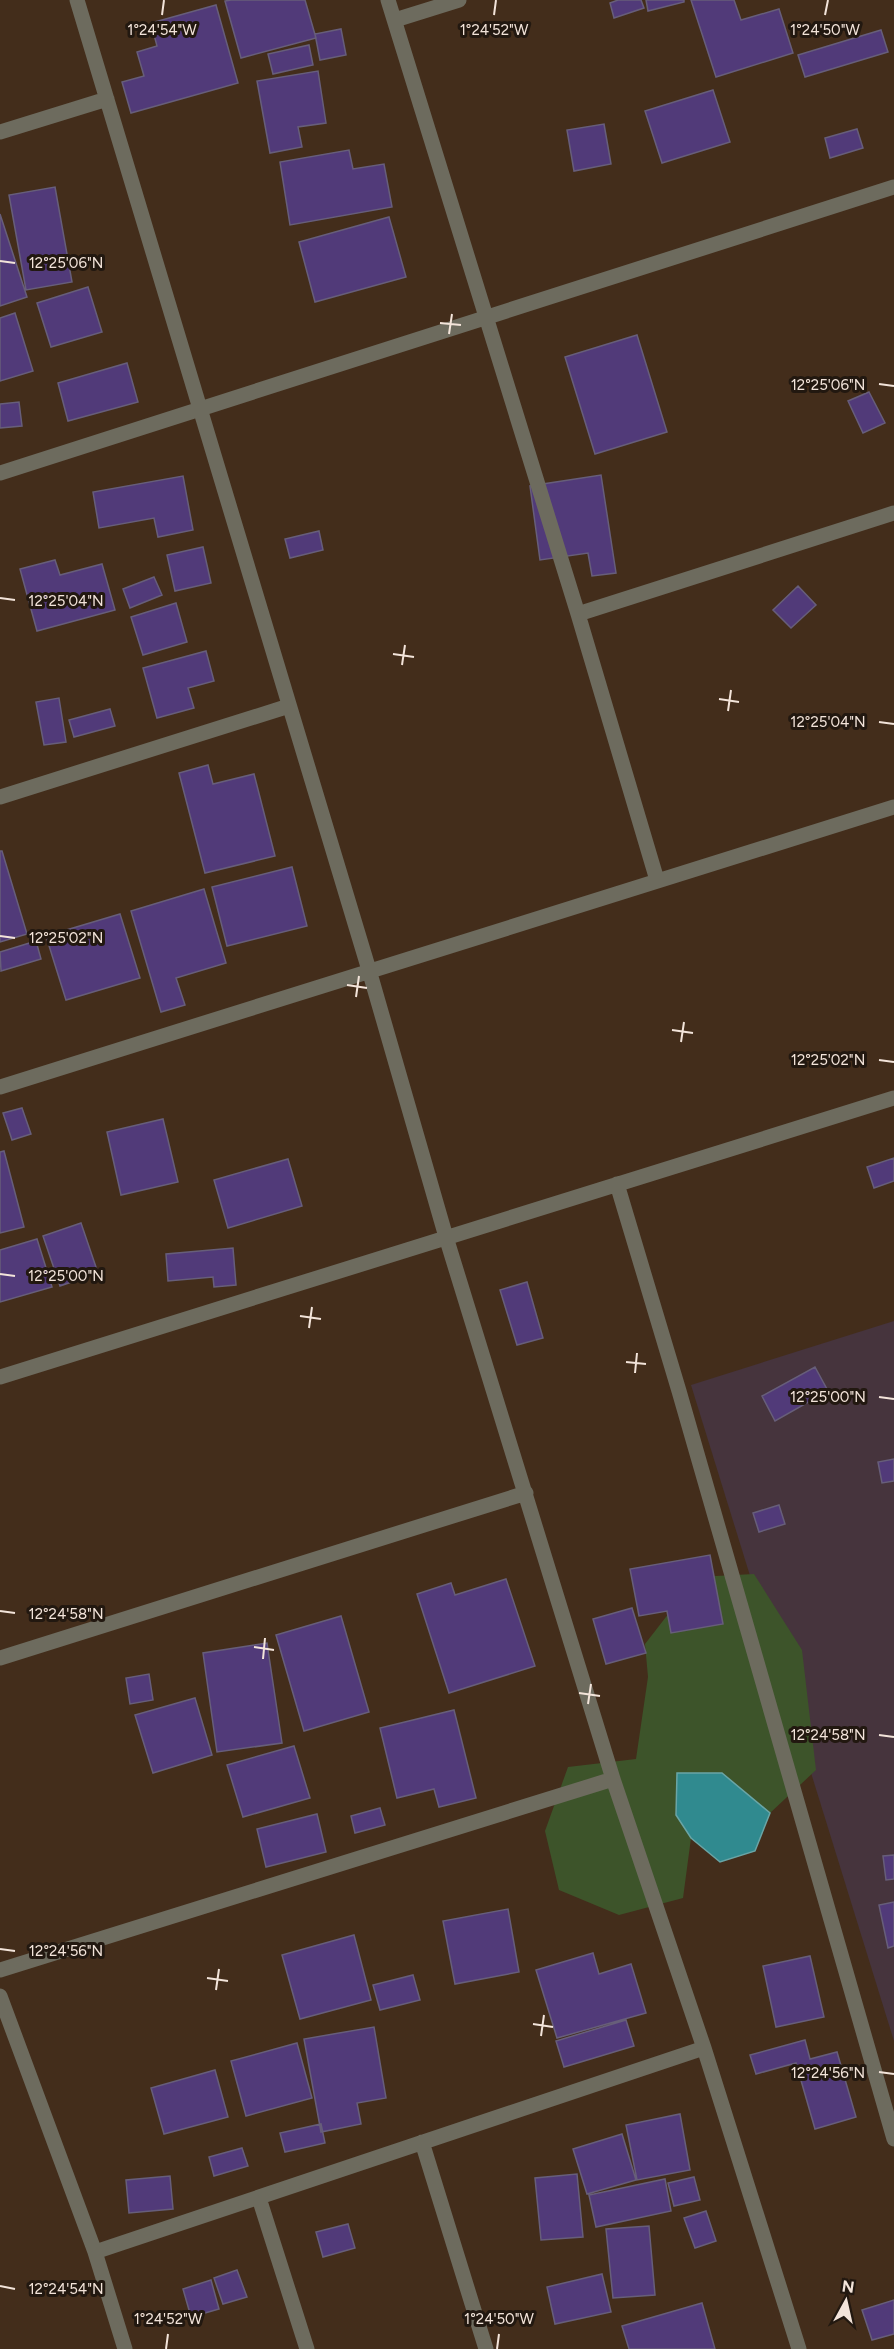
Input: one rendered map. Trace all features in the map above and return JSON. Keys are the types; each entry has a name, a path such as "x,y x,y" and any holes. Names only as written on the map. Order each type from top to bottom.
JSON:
{"street":[{"path":"77,0 369,970 446,1237 613,1779 704,2048 799,2349"},
{"path":"388,0 578,614 657,880"},
{"path":"394,20 459,0"},
{"path":"0,132 107,99"},
{"path":"0,473 894,187"},
{"path":"578,614 894,513"},
{"path":"0,797 289,706"},
{"path":"0,1087 894,807"},
{"path":"0,1377 894,1098"},
{"path":"617,1184 686,1414 894,2139"},
{"path":"0,1658 526,1493"},
{"path":"0,1970 613,1779"},
{"path":"0,1996 95,2252 125,2349"},
{"path":"95,2252 704,2048"},
{"path":"422,2142 486,2349"},
{"path":"259,2198 307,2349"}],"shaded area":[{"path":"894,1321 894,2041 691,1385"}],"green space":[{"path":"754,1574 802,1650 816,1770 770,1813 722,1773 678,1773 676,1814 691,1838 683,1898 619,1915 559,1890 545,1831 568,1767 636,1759 648,1677 645,1644 697,1577"}],"water":[{"path":"677,1773 722,1773 770,1813 755,1851 720,1862 691,1838 676,1815"}],"building":[{"path":"305,0 316,38 241,58 225,1"},
{"path":"618,0 641,0 644,8 614,18 610,3"},
{"path":"646,0 684,0 684,2 648,11"},
{"path":"691,0 734,0 741,20 779,9 793,53 716,77"},
{"path":"216,5 238,83 131,113 122,82 144,76 137,52 157,46 151,23"},
{"path":"341,29 346,55 320,60 315,34"},
{"path":"881,30 888,52 805,77 798,55"},
{"path":"309,45 313,65 273,74 268,54"},
{"path":"318,71 326,123 298,127 302,147 270,153 257,81"},
{"path":"713,90 730,142 662,163 645,111"},
{"path":"604,124 611,164 574,171 567,130"},
{"path":"857,129 863,148 830,158 825,138"},
{"path":"349,150 353,169 384,164 392,207 290,225 280,162"},
{"path":"55,187 72,282 26,290 9,195"},
{"path":"0,214 27,297 0,306"},
{"path":"389,217 406,277 315,302 299,242"},
{"path":"88,287 102,332 51,347 37,303"},
{"path":"15,313 33,371 0,381 0,318"},
{"path":"637,335 667,432 595,454 565,357"},
{"path":"127,363 138,402 68,421 58,383"},
{"path":"869,392 885,423 863,433 848,401"},
{"path":"19,402 22,426 0,428 0,404"},
{"path":"601,475 616,573 592,576 588,553 540,560 530,486"},
{"path":"183,476 193,530 158,537 154,518 99,528 93,492"},
{"path":"319,531 323,550 290,558 285,539"},
{"path":"203,547 211,583 175,591 167,555"},
{"path":"55,560 60,575 102,564 115,610 37,631 20,569"},
{"path":"154,577 162,595 130,608 123,589"},
{"path":"798,586 816,605 791,628 773,610"},
{"path":"176,603 187,642 143,655 131,617"},
{"path":"206,651 214,681 188,688 194,708 157,718 143,668"},
{"path":"59,698 66,742 44,745 36,702"},
{"path":"110,709 115,726 74,737 69,720"},
{"path":"208,765 213,784 254,774 275,856 205,873 179,773"},
{"path":"0,851 2,851 27,934 0,942"},
{"path":"292,867 307,926 227,946 212,887"},
{"path":"204,889 226,963 176,978 185,1005 161,1012 131,911"},
{"path":"120,914 140,978 66,1000 46,936"},
{"path":"36,941 41,959 1,971 0,952"},
{"path":"22,1108 31,1134 12,1140 3,1113"},
{"path":"163,1119 178,1182 121,1195 107,1132"},
{"path":"4,1151 24,1227 0,1233 0,1152"},
{"path":"894,1158 894,1181 874,1188 867,1167"},
{"path":"288,1159 302,1206 228,1228 214,1180"},
{"path":"81,1223 98,1273 60,1286 43,1236"},
{"path":"37,1239 52,1287 0,1302 0,1250"},
{"path":"233,1248 236,1285 214,1287 213,1277 168,1281 166,1254"},
{"path":"527,1282 543,1338 517,1345 500,1290"},
{"path":"815,1367 828,1391 775,1421 762,1396"},
{"path":"894,1459 894,1481 882,1483 878,1462"},
{"path":"779,1505 785,1524 759,1532 753,1513"},
{"path":"710,1555 723,1624 671,1633 667,1611 639,1616 630,1569"},
{"path":"506,1579 535,1666 449,1693 417,1594 451,1583 455,1595"},
{"path":"632,1608 646,1653 606,1664 593,1619"},
{"path":"341,1616 369,1712 304,1731 276,1635"},
{"path":"267,1643 282,1743 217,1752 203,1653"},
{"path":"149,1674 153,1700 130,1704 126,1678"},
{"path":"195,1698 212,1755 153,1773 135,1715"},
{"path":"454,1710 476,1798 439,1807 434,1789 397,1798 380,1728"},
{"path":"294,1746 310,1798 243,1817 227,1765"},
{"path":"380,1808 385,1825 355,1833 351,1816"},
{"path":"317,1814 326,1852 266,1867 257,1829"},
{"path":"894,1855 894,1879 886,1880 883,1856"},
{"path":"894,1902 894,1946 888,1948 879,1905"},
{"path":"508,1909 519,1972 455,1984 443,1921"},
{"path":"354,1935 371,2000 300,2019 282,1955"},
{"path":"593,1953 599,1974 631,1964 646,2013 557,2038 536,1970"},
{"path":"810,1956 824,2017 776,2027 763,1966"},
{"path":"413,1975 420,2000 380,2010 373,1985"},
{"path":"626,2020 634,2046 564,2067 556,2041"},
{"path":"374,2027 386,2098 357,2103 361,2124 321,2132 304,2039"},
{"path":"805,2040 810,2059 837,2052 856,2117 815,2129 796,2063 756,2074 750,2055"},
{"path":"297,2043 312,2098 246,2116 231,2061"},
{"path":"215,2070 228,2117 164,2134 151,2088"},
{"path":"680,2114 690,2170 637,2180 626,2125"},
{"path":"321,2124 325,2143 285,2152 280,2133"},
{"path":"622,2134 636,2180 587,2194 573,2149"},
{"path":"242,2148 248,2166 214,2176 209,2157"},
{"path":"577,2174 583,2237 541,2240 535,2178"},
{"path":"170,2176 173,2209 129,2213 126,2180"},
{"path":"694,2177 700,2200 674,2206 668,2183"},
{"path":"665,2179 671,2211 596,2227 589,2195"},
{"path":"706,2211 716,2241 695,2248 684,2218"},
{"path":"348,2224 355,2248 323,2257 316,2232"},
{"path":"649,2226 655,2295 613,2298 606,2229"},
{"path":"237,2270 247,2297 223,2304 214,2278"},
{"path":"602,2274 611,2312 555,2324 547,2287"},
{"path":"211,2280 219,2309 191,2317 183,2289"},
{"path":"894,2300 894,2334 872,2340 862,2310"},
{"path":"702,2303 715,2349 629,2349 622,2326"}]}
